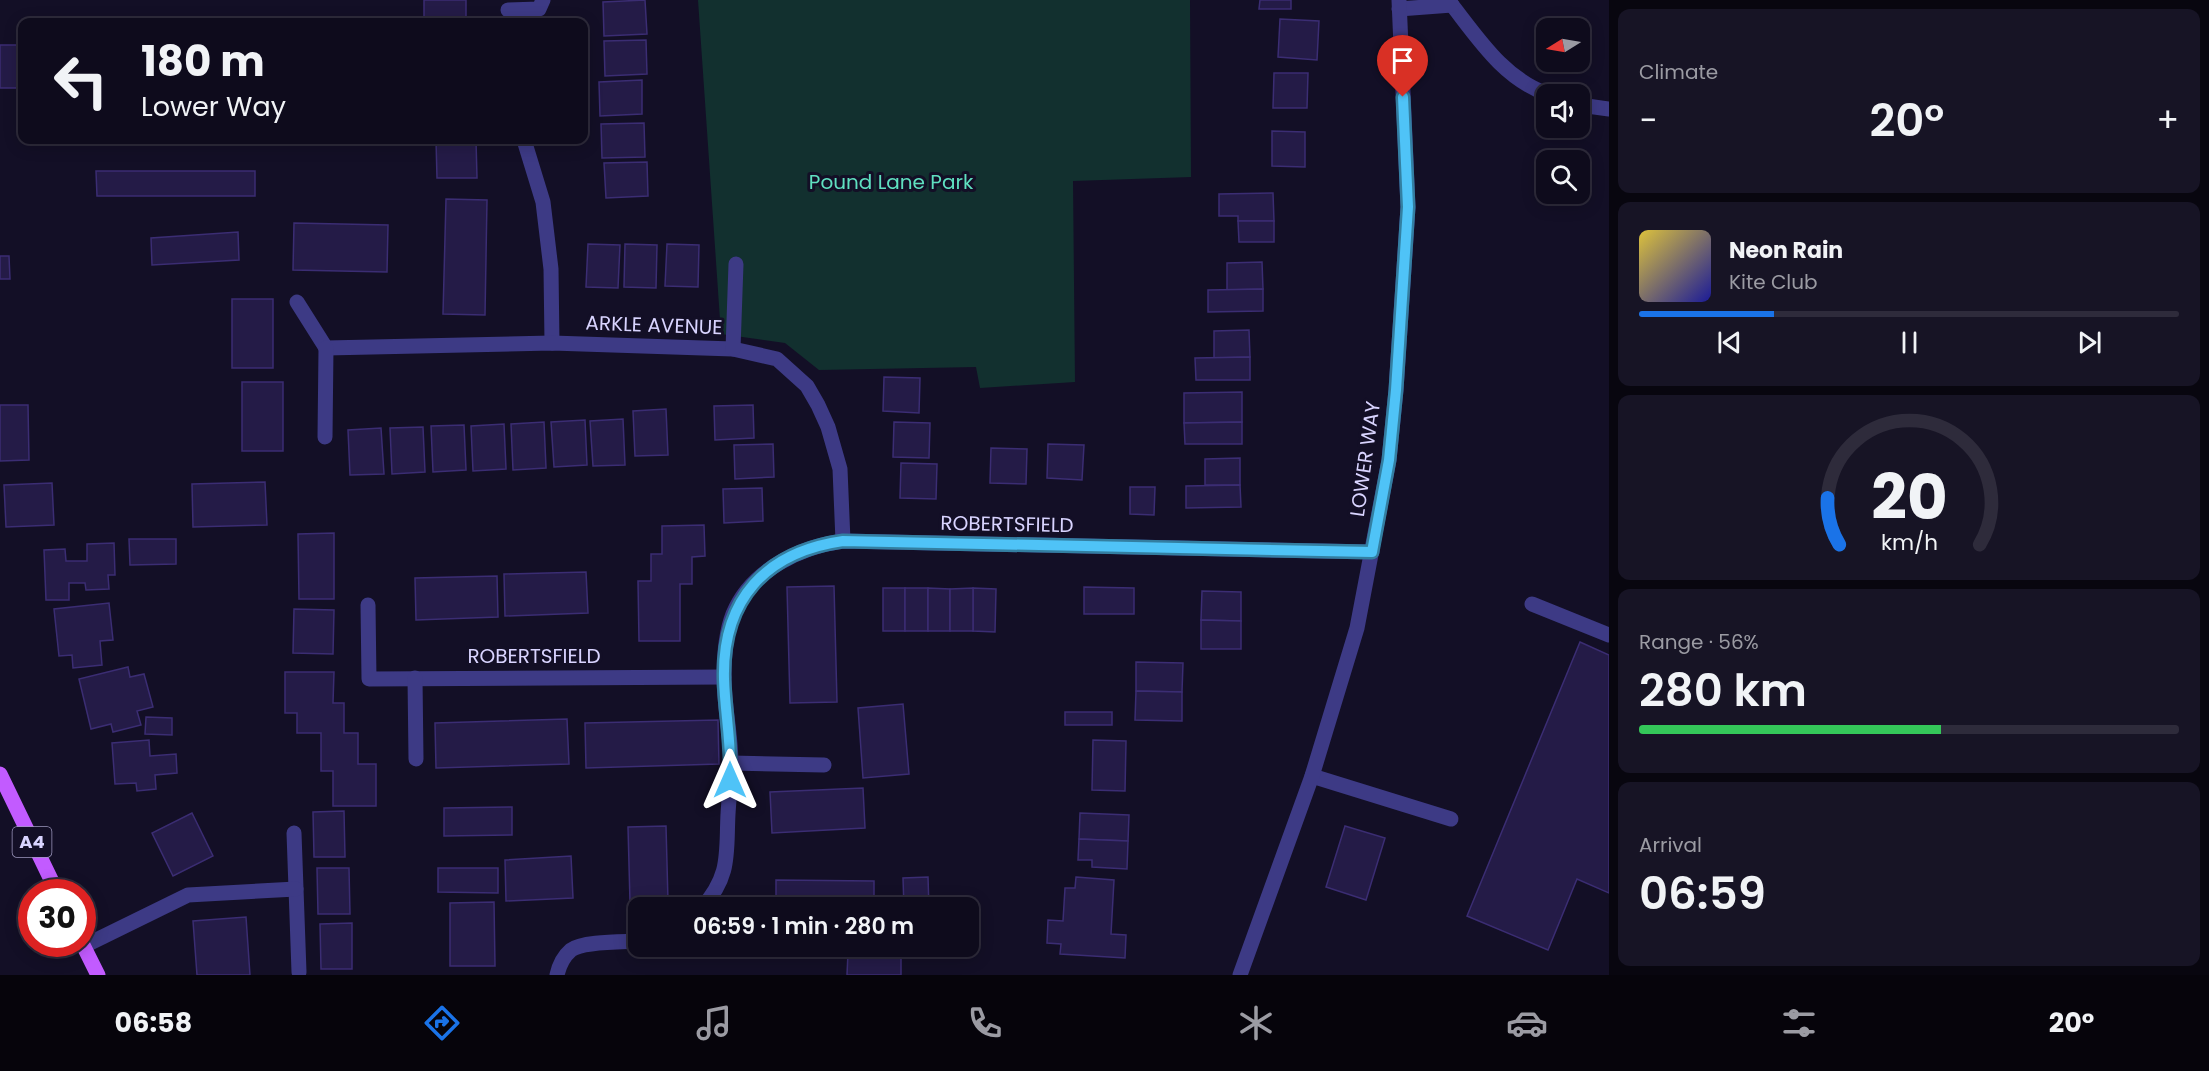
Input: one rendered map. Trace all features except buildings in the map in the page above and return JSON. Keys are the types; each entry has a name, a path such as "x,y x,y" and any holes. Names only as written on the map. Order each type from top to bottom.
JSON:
{"main road":[{"name":"A4","path":"0,774 3,787 50,879"},
{"path":"89,957 98,975"}],"street":[{"path":"1399,5 1453,3 1496,61 1516,79 1536,89"},
{"path":"508,11 541,4"},
{"name":"LOWER WAY","path":"1240,975 1312,776 1357,628 1389,460 1408,207 1399,5"},
{"path":"1590,107 1609,110"},
{"path":"525,144 543,202 550,269 552,343"},
{"path":"734,348 736,264"},
{"path":"297,302 326,348 325,437"},
{"name":"ARKLE AVENUE","path":"326,348 552,343 734,348 777,359 807,386 818,405 835,446 840,469 843,541"},
{"name":"ROBERTSFIELD","path":"711,897 722,879 727,858 731,763 724,677 727,637 734,613 758,578 774,566 822,544 843,541 1372,552"},
{"path":"1532,604 1609,635"},
{"name":"ROBERTSFIELD","path":"368,605 369,679 724,677"},
{"path":"415,678 416,759"},
{"path":"731,763 824,765"},
{"path":"1312,776 1451,819"},
{"path":"294,833 299,972"},
{"path":"96,938 188,895 296,889"},
{"path":"557,975 559,967 572,949 584,945 628,942"}],"green space":[{"name":"Pound Lane Park","path":"698,0 1190,0 1191,177 1073,181 1075,382 980,388 976,367 819,370 785,343 721,334"}],"route":[{"path":"730,780 731,763 724,677 727,637 734,613 758,578 774,566 822,544 843,541 1372,552 1389,460 1396,390 1408,207 1403,97"}]}
